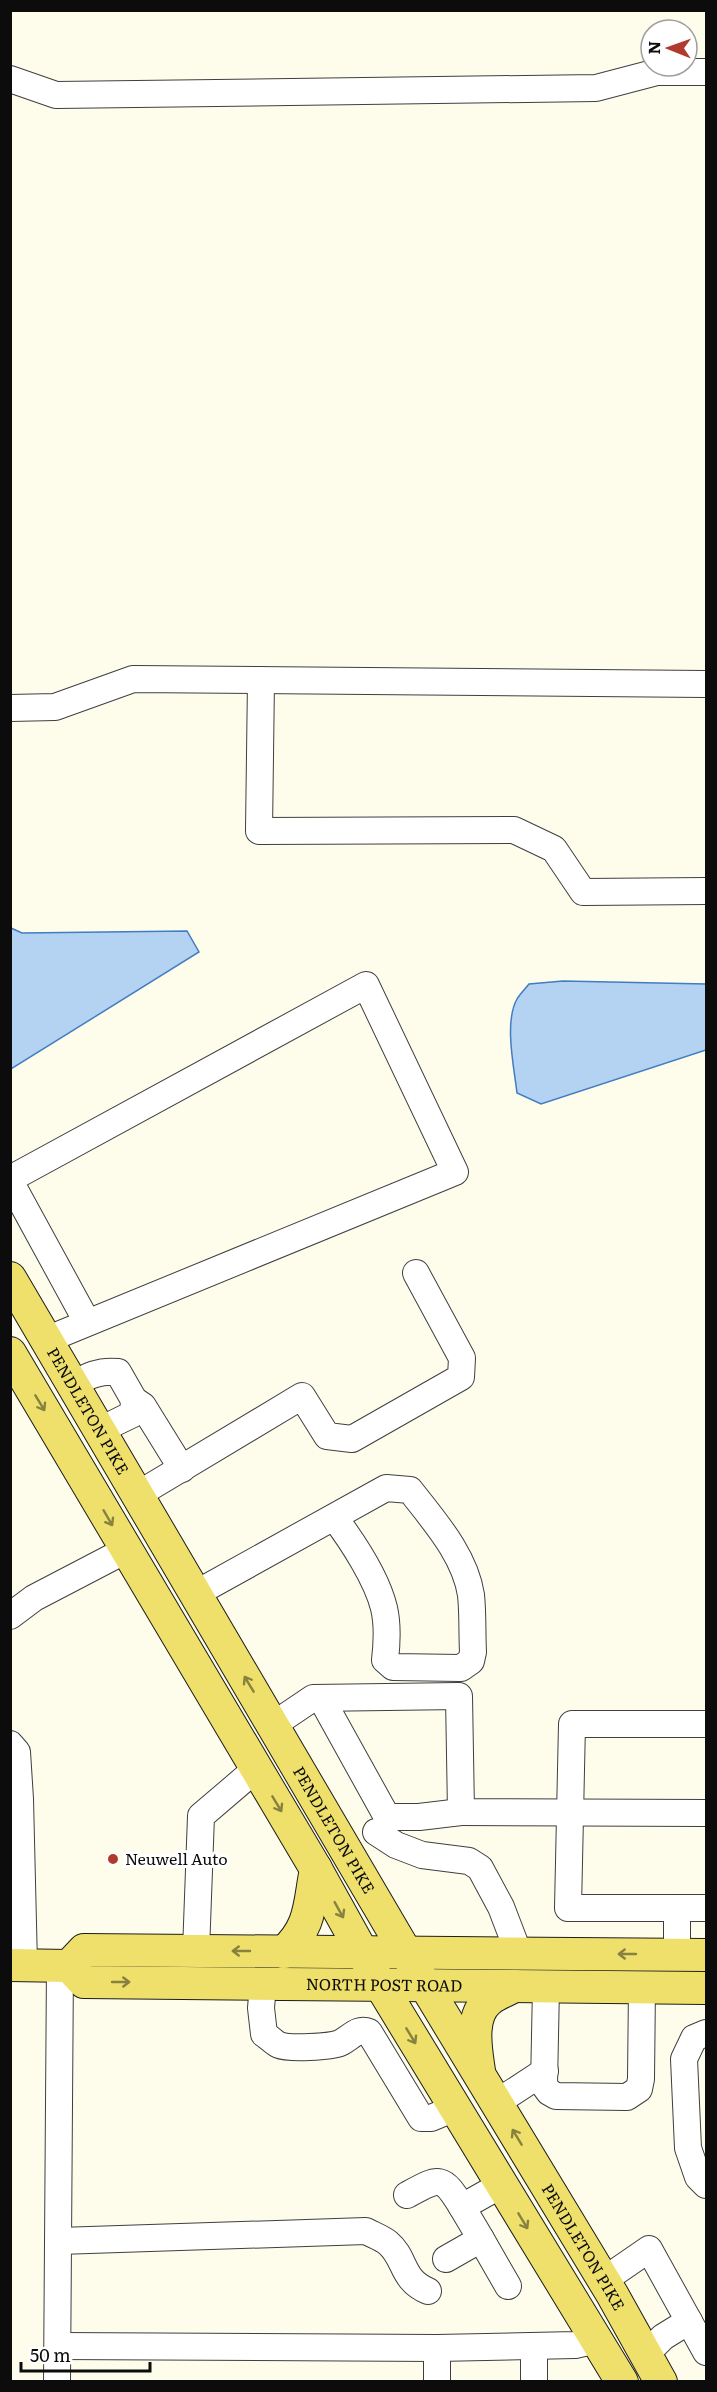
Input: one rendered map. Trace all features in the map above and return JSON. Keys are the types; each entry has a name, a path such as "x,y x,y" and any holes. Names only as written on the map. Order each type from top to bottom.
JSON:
{"main road":[{"name":"PENDLETON PIKE","path":"10,1278 406,1953 604,2280 662,2382"},
{"path":"10,1353 316,1869 381,1986 622,2382"},
{"path":"284,1952 306,1925 316,1869"},
{"name":"NORTH POST ROAD","path":"692,1955 84,1950 64,1966 84,1982 706,1988"},
{"path":"17,1965 64,1966"},
{"path":"479,2075 475,2047 477,2024 481,2011 489,2000 514,1986"}],"street":[{"path":"10,79 56,94 91,94 596,88 657,72 706,72"},
{"path":"10,708 55,707 133,679 706,684"},
{"path":"261,680 259,831 514,830 554,849 583,892 706,891"},
{"path":"46,1340 454,1172 366,985 10,1180 87,1322"},
{"path":"137,1495 302,1396 327,1436 352,1439 461,1377 462,1358 416,1273"},
{"path":"72,1385 90,1375 104,1371 118,1372 134,1400 143,1406 182,1469"},
{"path":"99,1431 134,1414 134,1400"},
{"path":"195,1594 386,1488 410,1490 450,1544 463,1568 471,1594 473,1652 471,1661 460,1668 393,1667 385,1660 387,1636 384,1607 351,1539 334,1517"},
{"path":"10,1616 34,1598 126,1550"},
{"path":"273,1725 314,1698 459,1696 461,1812"},
{"path":"321,1698 382,1825 396,1845 422,1856 469,1861 480,1868 501,1907 519,1954"},
{"path":"706,1724 572,1724 568,1908 706,1908"},
{"path":"10,1744 17,1752 20,1799 17,1965"},
{"path":"196,1951 201,1816 256,1769"},
{"path":"345,1848 382,1825 419,1817 461,1812 706,1813"},
{"path":"677,1908 692,1955"},
{"path":"57,2382 64,1966"},
{"path":"263,1984 261,2008 264,2034 280,2045 320,2047 341,2042 358,2031 366,2030 421,2118 431,2118 455,2108"},
{"path":"546,1987 544,2085 549,2092 556,2096 627,2097 639,2089 641,2079 642,1987"},
{"path":"706,2033 693,2037 684,2059 688,2148 698,2177 706,2185"},
{"path":"496,2103 545,2071"},
{"path":"407,2195 430,2182 448,2186 508,2286"},
{"path":"462,2207 501,2185"},
{"path":"58,2241 366,2231 389,2244 410,2278 418,2287 428,2291"},
{"path":"446,2259 481,2239"},
{"path":"604,2280 648,2249 706,2352"},
{"path":"646,2354 663,2337 689,2321"},
{"path":"58,2346 437,2348 575,2345 597,2340"},
{"path":"534,2346 534,2382"},
{"path":"437,2348 437,2382"}],"water":[{"path":"11,928 22,933 187,931 199,952 11,1069"},
{"path":"563,981 706,984 706,1050 541,1104 517,1093 510,1032 513,1009 517,999 529,984"}],"place":[{"name":"Neuwell Auto","path":"113,1859"}]}
